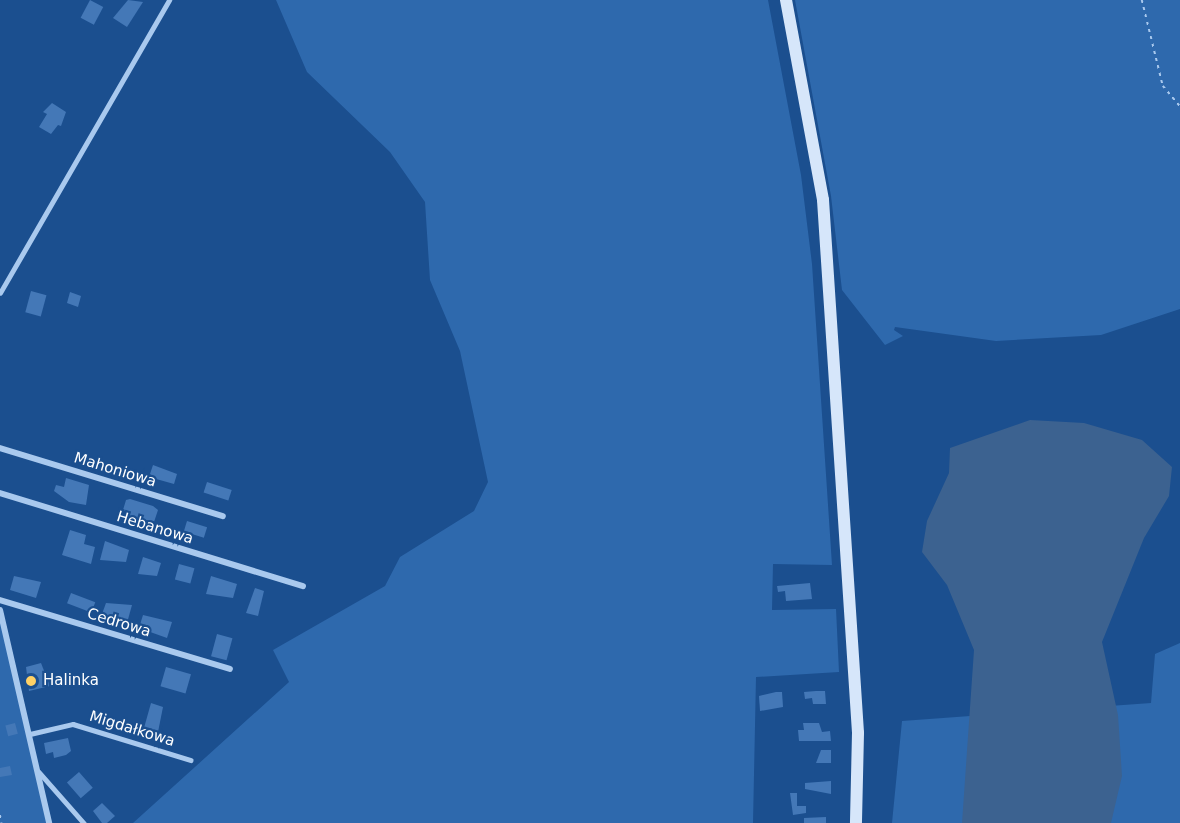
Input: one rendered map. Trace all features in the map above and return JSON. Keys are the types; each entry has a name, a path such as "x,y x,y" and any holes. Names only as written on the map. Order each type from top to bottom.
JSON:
{"main road":[{"path":"786,0 823,200 858,733 856,821"}],"street":[{"name":"Mahoniowa","path":"0,448 223,516"},
{"name":"Hebanowa","path":"0,493 303,586"},
{"name":"Cedrowa","path":"0,600 230,669"},
{"path":"0,610 49,823"}],"lane":[{"path":"0,293 170,0"},
{"name":"Migdałkowa","path":"30,734 73,724 191,760"},
{"path":"39,772 84,823"}],"path":[{"path":"1142,0 1163,87 1180,106"},
{"path":"0,816 2,823"}],"shaded area":[{"path":"276,0 768,0 801,175 812,264 832,565 773,564 772,610 836,609 839,672 756,677 753,823 133,823 289,682 273,650 385,586 400,557 474,511 488,482 460,351 430,280 425,202 390,152 307,72"},
{"path":"795,0 1180,0 1180,309 1101,335 996,341 895,327 894,330 903,336 885,345 842,290 831,196"},
{"path":"1030,420 1084,423 1142,440 1172,467 1169,496 1144,538 1102,642 1118,715 1122,776 1111,823 962,823 974,650 947,585 922,552 927,521 949,473 950,448"},
{"path":"0,610 52,823 0,823"},
{"path":"1180,643 1180,823 892,823 902,721 1151,703 1155,654"}],"building":[{"path":"90,0 103,7 94,25 81,18"},
{"path":"128,0 143,2 127,27 113,18"},
{"path":"52,103 66,112 61,126 58,125 51,134 39,127 47,114 43,112"},
{"path":"31,291 46,295 41,316 25,312"},
{"path":"70,292 81,296 78,307 67,303"},
{"path":"153,465 177,474 174,484 149,477"},
{"path":"66,478 89,485 86,505 69,502 54,491 56,485 64,487"},
{"path":"207,482 232,490 228,500 204,492"},
{"path":"130,499 153,506 158,510 154,522 127,516 129,512 123,510 126,500"},
{"path":"187,521 207,527 204,538 184,532"},
{"path":"70,530 86,535 84,544 95,547 91,564 62,555"},
{"path":"105,541 129,550 126,562 100,560"},
{"path":"143,557 161,563 157,576 138,574"},
{"path":"179,564 194,568 190,584 175,579"},
{"path":"14,576 41,582 36,598 10,590"},
{"path":"211,576 237,584 233,598 206,594"},
{"path":"810,583 812,599 786,601 785,591 778,592 777,586"},
{"path":"255,588 264,591 258,616 246,613"},
{"path":"71,593 95,602 91,613 67,603"},
{"path":"106,603 132,605 127,623 102,614"},
{"path":"143,615 172,622 167,638 139,628"},
{"path":"217,634 232,638 227,660 211,656"},
{"path":"41,663 50,686 29,691 26,667"},
{"path":"166,667 191,674 185,693 160,686"},
{"path":"825,691 826,704 813,704 812,698 805,699 804,692"},
{"path":"782,692 783,707 760,711 759,696"},
{"path":"151,703 163,707 158,732 144,728"},
{"path":"15,723 18,734 8,736 5,726"},
{"path":"803,723 819,723 822,732 830,731 831,741 799,741 798,730 804,730"},
{"path":"68,738 71,751 66,755 54,758 53,752 46,754 44,743"},
{"path":"821,750 831,750 831,763 816,763"},
{"path":"10,766 12,775 0,777 0,768"},
{"path":"79,772 93,788 81,798 67,782"},
{"path":"831,781 831,794 805,789 805,783"},
{"path":"790,793 797,793 797,806 806,806 806,813 793,815"},
{"path":"102,803 115,816 107,823 102,823 93,811"},
{"path":"826,817 826,823 804,823 804,818"}],"place":[{"name":"Halinka","path":"31,681"}]}
